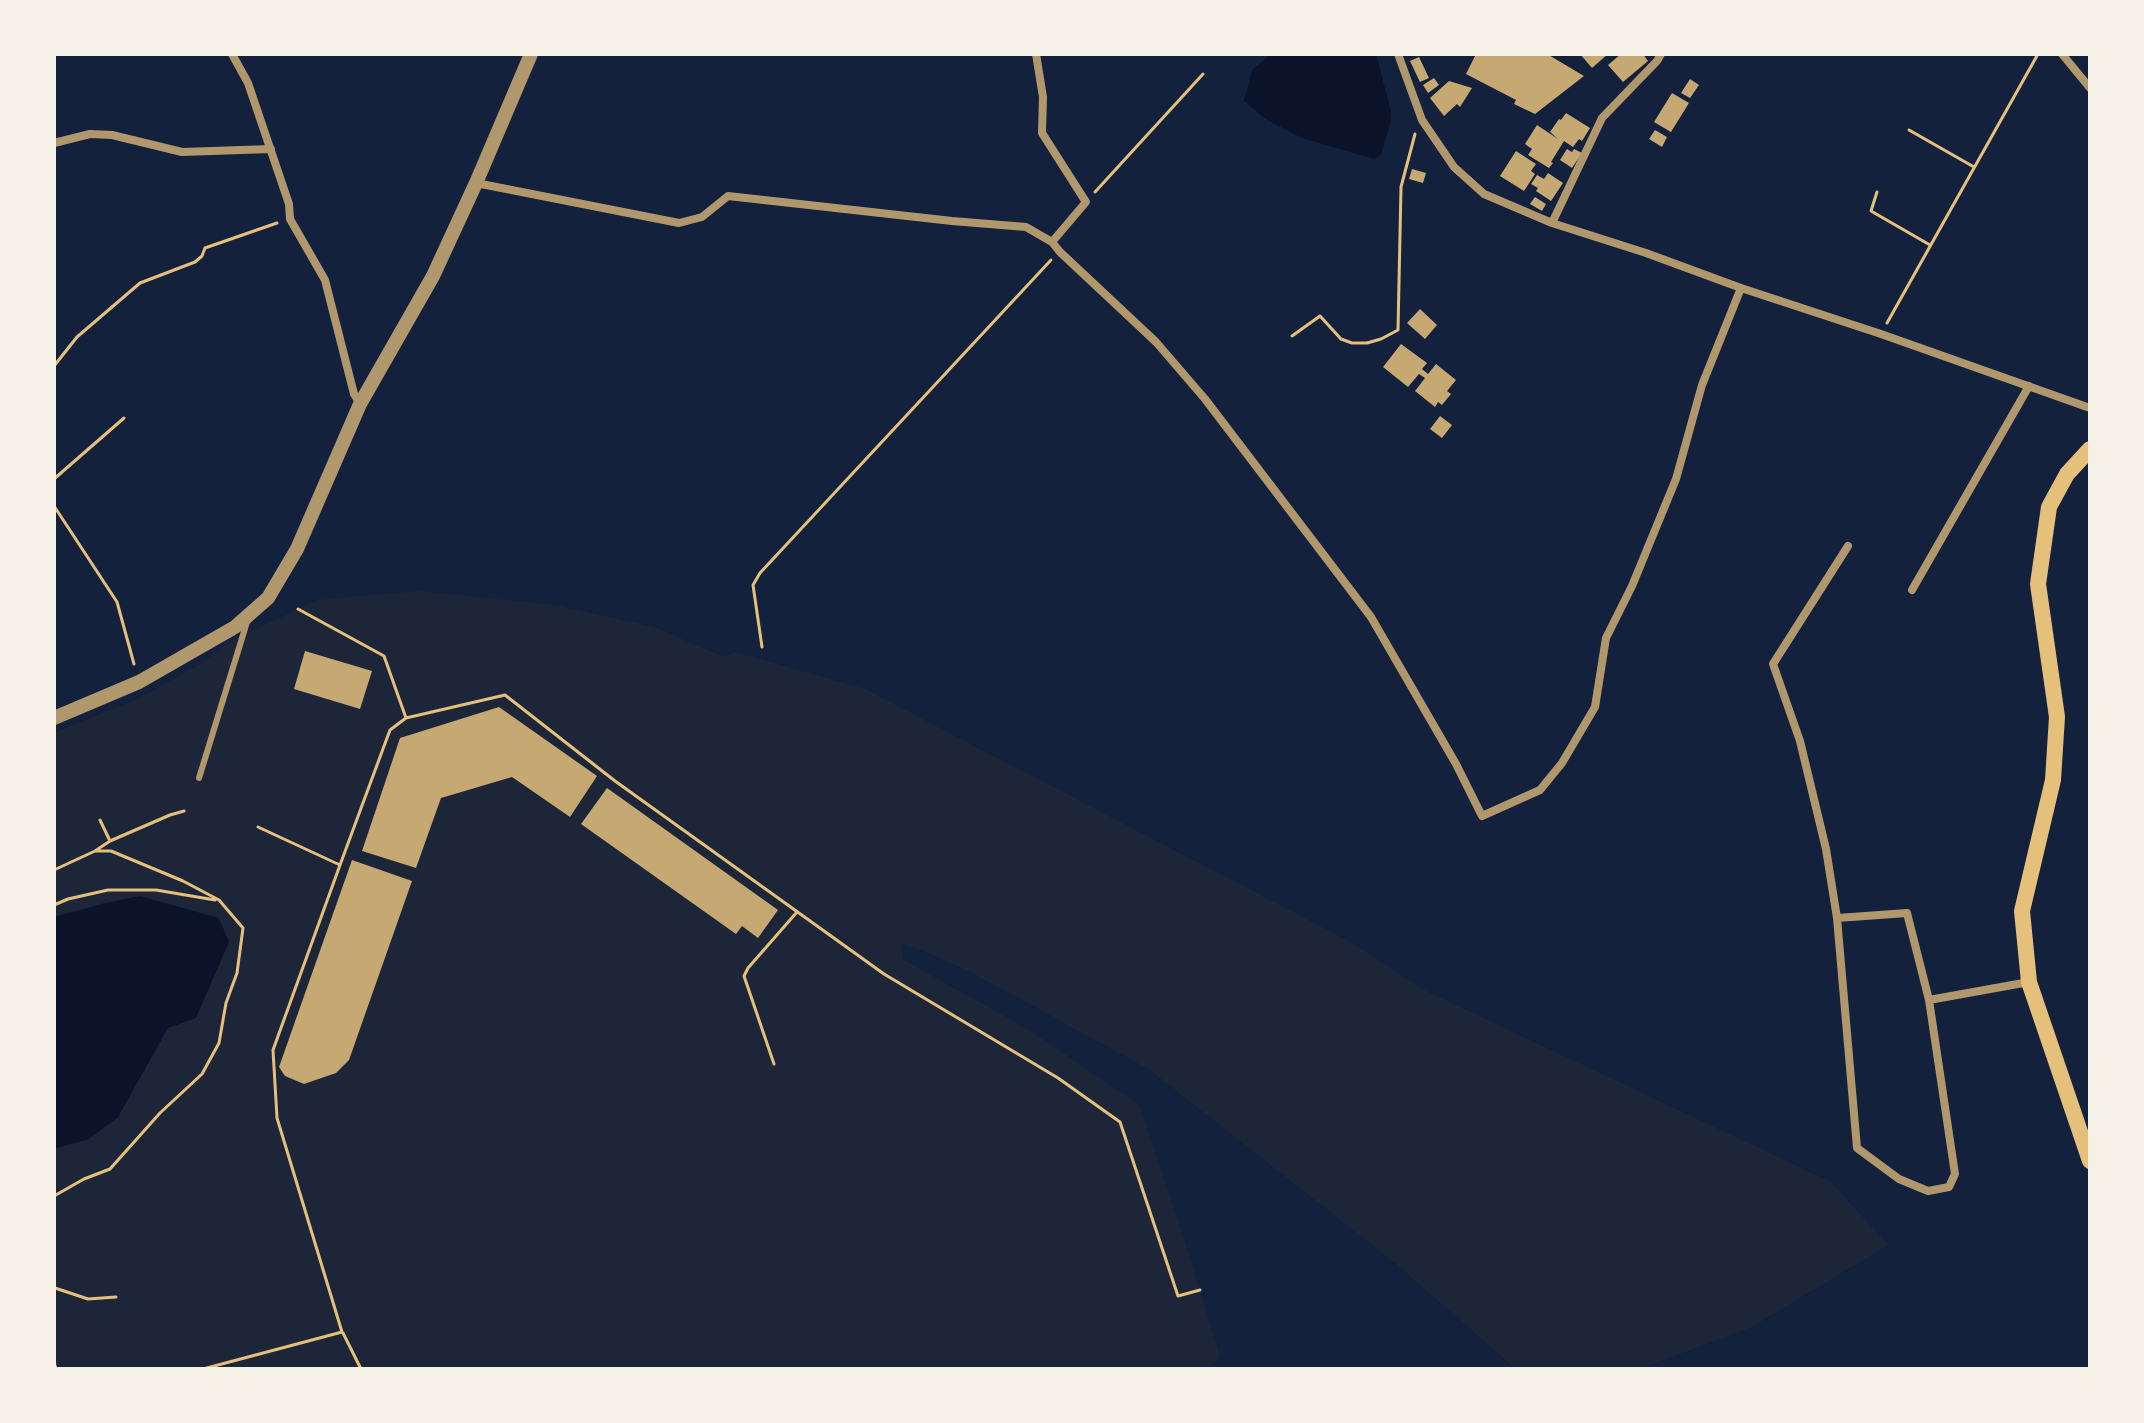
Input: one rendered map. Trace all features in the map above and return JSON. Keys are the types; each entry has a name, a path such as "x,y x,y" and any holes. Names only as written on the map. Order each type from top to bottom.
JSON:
{"main road":[{"path":"2090,449 2067,474 2049,507 2038,584 2057,717 2053,780 2022,911 2029,982 2090,1161"}],"street":[{"path":"232,54 248,83 289,204 290,219 325,280 354,394 360,404"},
{"path":"54,718 139,682 235,627 268,598 297,549 360,404 433,276 531,54"},
{"path":"1036,54 1043,97 1042,133 1086,202 1052,242"},
{"path":"1398,54 1422,120 1454,167 1484,194 1552,223 2090,408"},
{"path":"1552,223 1602,118 1661,54"},
{"path":"2062,54 2090,88"},
{"path":"54,143 90,134 112,135 182,152 271,149"},
{"path":"476,183 679,223 702,217 728,196 1026,227 1052,242 1156,342 1205,399 1371,617 1456,764 1482,816 1540,790 1562,763 1595,707 1606,638 1632,586 1676,479 1702,385 1741,288"},
{"path":"1912,590 2029,386"},
{"path":"1837,918 1907,913 1929,1000 1955,1174 1949,1187 1928,1191 1899,1179 1857,1148 1837,918 1826,849 1800,741 1773,664 1848,546"},
{"path":"1929,1000 2029,982"}],"lane":[{"path":"199,778 249,615"}],"path":[{"path":"1881,334 2038,54"},
{"path":"1086,202 1203,74"},
{"path":"1292,336 1320,316 1341,339 1352,343 1367,343 1398,330 1401,187 1413,136 1422,120"},
{"path":"1909,130 1974,167"},
{"path":"1877,192 1871,211 1930,245"},
{"path":"54,366 77,337 140,283 195,262 205,248 290,219"},
{"path":"762,647 753,585 760,573 1018,293 1060,252"},
{"path":"54,479 124,418"},
{"path":"54,506 117,602 139,682"},
{"path":"298,609 384,656 406,718"},
{"path":"361,1369 342,1332 277,1118 273,1050 390,730 406,718 505,695 615,781 884,974 1058,1078 1120,1122 1178,1296 1200,1290"},
{"path":"54,870 110,841 184,811"},
{"path":"100,820 110,841"},
{"path":"258,827 340,865"},
{"path":"54,1196 110,1169 160,1113 202,1074 219,1043 226,1003 237,973 243,928 219,900 183,881 111,851 95,851"},
{"path":"54,905 108,890 156,890 219,900"},
{"path":"774,1064 744,976 797,912"},
{"path":"54,1288 88,1299 116,1297"},
{"path":"203,1369 342,1332"},
{"path":"54,1362 56,1369"}],"shaded area":[{"path":"1271,54 1376,54 1391,111 1381,155 1374,159 1302,138 1267,120 1244,101 1252,70"},
{"path":"420,591 554,605 654,627 724,657 735,652 865,689 1347,940 1426,991 1831,1182 1888,1245 1752,1327 1639,1369 1516,1369 1395,1263 1150,1070 971,972 901,943 904,960 1031,1031 1139,1105 1220,1356 1209,1369 54,1369 54,733 135,700 203,663 227,643 317,600"},
{"path":"140,896 219,918 229,942 196,1018 168,1028 118,1117 89,1139 54,1149 54,917"}],"building":[{"path":"1476,54 1547,54 1584,76 1535,114 1514,104 1516,100 1466,74"},
{"path":"1580,54 1608,54 1592,68"},
{"path":"1621,54 1643,54 1648,61 1623,82 1608,65"},
{"path":"1419,57 1429,78 1420,82 1410,61"},
{"path":"1434,78 1439,85 1428,93 1423,85"},
{"path":"1690,79 1699,85 1690,98 1681,93"},
{"path":"1449,81 1472,88 1460,107 1457,104 1444,116 1430,98"},
{"path":"1672,93 1689,103 1671,132 1654,122"},
{"path":"1566,113 1590,128 1582,141 1579,139 1573,147 1564,141 1549,168 1528,155 1532,149 1525,144 1537,125 1558,139 1550,132"},
{"path":"1655,130 1667,137 1662,147 1649,139"},
{"path":"1567,149 1582,153 1572,168 1560,160"},
{"path":"1516,151 1536,164 1531,171 1535,174 1524,191 1500,176"},
{"path":"1412,169 1426,173 1423,183 1409,179"},
{"path":"1548,173 1563,183 1551,201 1531,184 1537,175 1544,179"},
{"path":"1535,197 1546,204 1542,211 1530,204"},
{"path":"1420,309 1437,325 1425,339 1407,323"},
{"path":"1401,344 1427,363 1422,369 1428,374 1436,364 1456,380 1447,391 1451,394 1442,405 1438,402 1435,407 1415,391 1425,378 1419,374 1408,387 1383,367"},
{"path":"1440,416 1452,425 1442,438 1430,429"},
{"path":"305,651 372,671 360,709 294,689"},
{"path":"499,707 597,776 570,817 512,777 441,798 416,868 362,851 400,738"},
{"path":"607,788 778,910 758,938 742,926 736,934 581,824"},
{"path":"352,860 412,881 349,1060 336,1073 304,1084 285,1076 279,1067"}]}
